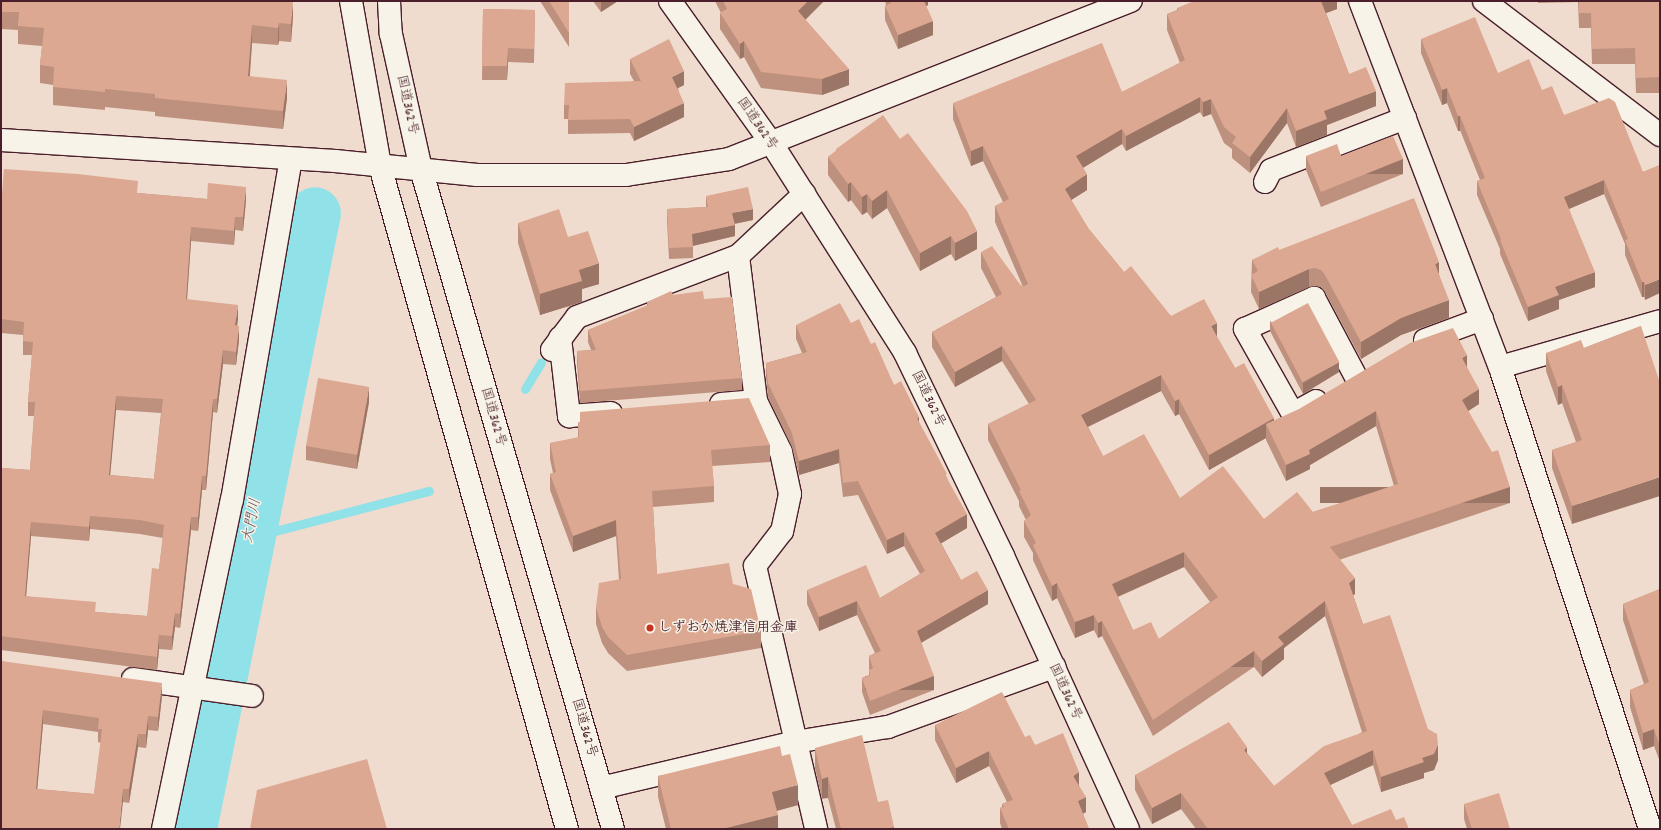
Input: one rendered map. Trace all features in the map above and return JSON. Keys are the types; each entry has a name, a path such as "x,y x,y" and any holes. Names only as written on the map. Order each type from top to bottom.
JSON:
{"main road":[{"path":"351,1 380,166 566,829"},
{"name":"国道362号","path":"389,1 392,34 421,169 613,829"},
{"name":"国道362号","path":"670,1 772,144 905,353 974,494 1128,829"},
{"path":"1,140 291,159 477,175 626,175 729,159 772,144 1131,1"},
{"path":"1360,1 1500,367 1650,829"},
{"path":"1484,1 1660,135"},
{"path":"1265,182 1271,170 1404,118"},
{"path":"163,829 232,500 291,159"},
{"path":"631,411 569,416 556,345 577,317 738,256 804,194"},
{"path":"738,256 756,402 781,452 790,494 782,531 755,566 816,829"},
{"path":"1356,377 1314,298 1245,329 1293,414 1356,377 1374,366"},
{"path":"1405,347 1482,319"},
{"path":"1500,367 1658,326"},
{"path":"701,406 756,402"},
{"path":"602,788 795,742 888,727 1054,667"},
{"path":"116,677 252,696"}],"building":[{"path":"1,1 293,1 291,24 279,23 278,28 252,25 248,76 287,80 283,111 155,98 155,94 105,89 105,92 53,87 54,67 40,65 44,28 18,26 19,12 1,12"},
{"path":"549,1 569,1 569,33"},
{"path":"723,1 808,1 798,11 849,69 822,79 761,72 744,41 740,44 720,13 727,9"},
{"path":"890,1 924,1 933,21 898,35 885,6 891,3"},
{"path":"1194,1 1321,1 1349,74 1366,67 1376,91 1324,111 1327,119 1296,131 1287,108 1250,157 1232,143 1236,137 1224,127 1211,99 1203,102 1200,97 1126,136 1122,129 1076,156 1087,174 1065,189 1088,228 1124,272 1131,266 1171,316 1204,299 1217,323 1211,326 1235,368 1244,363 1274,418 1209,455 1179,399 1175,401 1161,375 1081,415 1103,456 1144,434 1180,498 1223,466 1264,519 1297,492 1313,512 1398,484 1376,411 1309,450 1310,454 1286,465 1266,424 1299,409 1410,343 1453,328 1467,355 1462,358 1479,389 1462,400 1492,452 1498,450 1510,487 1330,547 1355,578 1349,583 1363,624 1390,615 1428,729 1437,734 1438,745 1434,754 1422,758 1424,762 1381,777 1373,750 1324,773 1352,825 1391,809 1396,820 1404,817 1409,829 1208,829 1181,793 1152,808 1135,775 1229,722 1247,747 1244,750 1274,786 1324,746 1367,731 1325,601 1278,637 1284,644 1262,661 1254,651 1153,720 1102,621 1098,623 1094,615 1075,622 1057,583 1052,586 1033,545 1036,543 1024,521 1031,515 1019,491 1021,490 988,424 1036,400 1002,346 955,372 932,332 1002,294 981,252 992,246 1022,287 1028,284 995,206 1009,199 983,146 971,151 953,103 1102,43 1122,92 1185,60 1167,14 1178,10 1177,8","holes":["1184,552 1218,597 1159,639 1151,622 1133,630 1112,584"]},
{"path":"1579,1 1660,1 1660,77 1636,78 1635,48 1592,49 1591,13 1579,13"},
{"path":"483,9 535,10 534,49 508,48 507,66 482,66"},
{"path":"1475,17 1498,73 1529,59 1542,90 1552,86 1564,115 1609,98 1615,102 1643,172 1660,165 1660,279 1645,285 1644,282 1642,282 1625,240 1628,239 1604,180 1564,197 1595,272 1555,287 1559,295 1528,307 1477,181 1485,178 1460,116 1458,116 1447,88 1442,90 1421,39"},
{"path":"669,39 684,71 672,77 684,103 634,127 630,119 568,120 569,105 564,105 565,83 641,81 630,59"},
{"path":"883,115 900,139 908,133 967,211 977,231 955,243 951,236 920,253 887,190 872,201 867,194 862,197 851,182 848,184 828,157 837,150 836,149"},
{"path":"1393,136 1403,159 1321,192 1306,156 1337,144 1341,156"},
{"path":"4,169 78,174 138,181 137,193 207,199 208,183 246,187 243,217 235,217 234,231 191,227 186,299 238,305 235,325 239,326 236,352 223,350 217,399 213,399 206,476 202,476 198,517 191,517 180,614 175,613 172,636 159,635 157,657 1,636 1,468 30,470 35,402 28,402 33,342 23,341 24,322 1,319 1,207","holes":["116,396 163,399 154,479 109,475","90,516 140,520 164,525 159,569 152,568 147,616 95,612 96,602 25,596 31,522 89,527"]},
{"path":"748,187 753,209 732,213 735,225 692,234 693,247 669,248 667,209 708,207 706,196"},
{"path":"1414,198 1439,262 1435,264 1449,300 1401,318 1361,342 1321,270 1315,268 1309,269 1259,292 1251,275 1258,271 1252,260 1278,247 1279,250"},
{"path":"559,209 568,237 588,231 599,263 579,270 582,281 540,294 518,223"},
{"path":"671,291 673,295 703,291 704,299 732,297 742,378 580,391 577,351 596,350 588,330 648,305 647,302"},
{"path":"840,303 851,323 859,319 871,344 875,342 894,385 901,381 919,417 917,418 947,474 945,475 967,514 935,533 961,580 977,571 988,590 917,631 934,676 870,701 862,678 870,675 869,670 873,668 869,656 881,651 857,601 819,617 807,590 866,565 880,598 925,571 904,532 887,540 858,481 843,483 839,449 799,461 792,433 768,383 766,363 807,352 796,325"},
{"path":"1308,303 1339,362 1302,382 1271,323"},
{"path":"1641,326 1660,383 1660,477 1572,506 1552,450 1582,440 1562,385 1558,387 1546,353 1581,340 1584,348"},
{"path":"318,378 369,387 357,455 306,446"},
{"path":"749,398 770,445 711,450 714,486 652,491 657,574 729,563 733,584 751,589 761,631 627,655 608,637 602,627 596,607 599,583 621,579 616,520 573,536 550,474 556,472 550,443 579,437 578,422 580,422 580,412"},
{"path":"1660,589 1660,746 1654,729 1643,733 1630,690 1649,682 1623,604"},
{"path":"1,661 162,683 158,717 148,716 146,734 138,734 129,789 123,789 119,829 1,829","holes":["43,710 99,718 98,729 102,729 94,794 36,789"]},
{"path":"1002,692 1025,737 1030,735 1035,745 1063,733 1079,772 1073,776 1086,797 1078,801 1089,829 1009,829 1000,808 1004,807 1002,804 1013,800 989,751 956,768 935,725"},
{"path":"862,735 878,802 888,800 894,827 886,829 841,829 828,777 822,779 815,748"},
{"path":"780,746 782,756 790,754 798,785 772,792 778,815 722,829 671,829 658,776"},
{"path":"367,759 387,829 250,829 257,790"},
{"path":"1499,793 1510,829 1472,829 1464,804"}],"waterway":[{"name":"大門川","path":"191,829 315,213"},
{"path":"525,389 541,362"},
{"path":"248,538 429,491"}],"place":[{"name":"しずおか焼津信用金庫","path":"650,628"}]}
